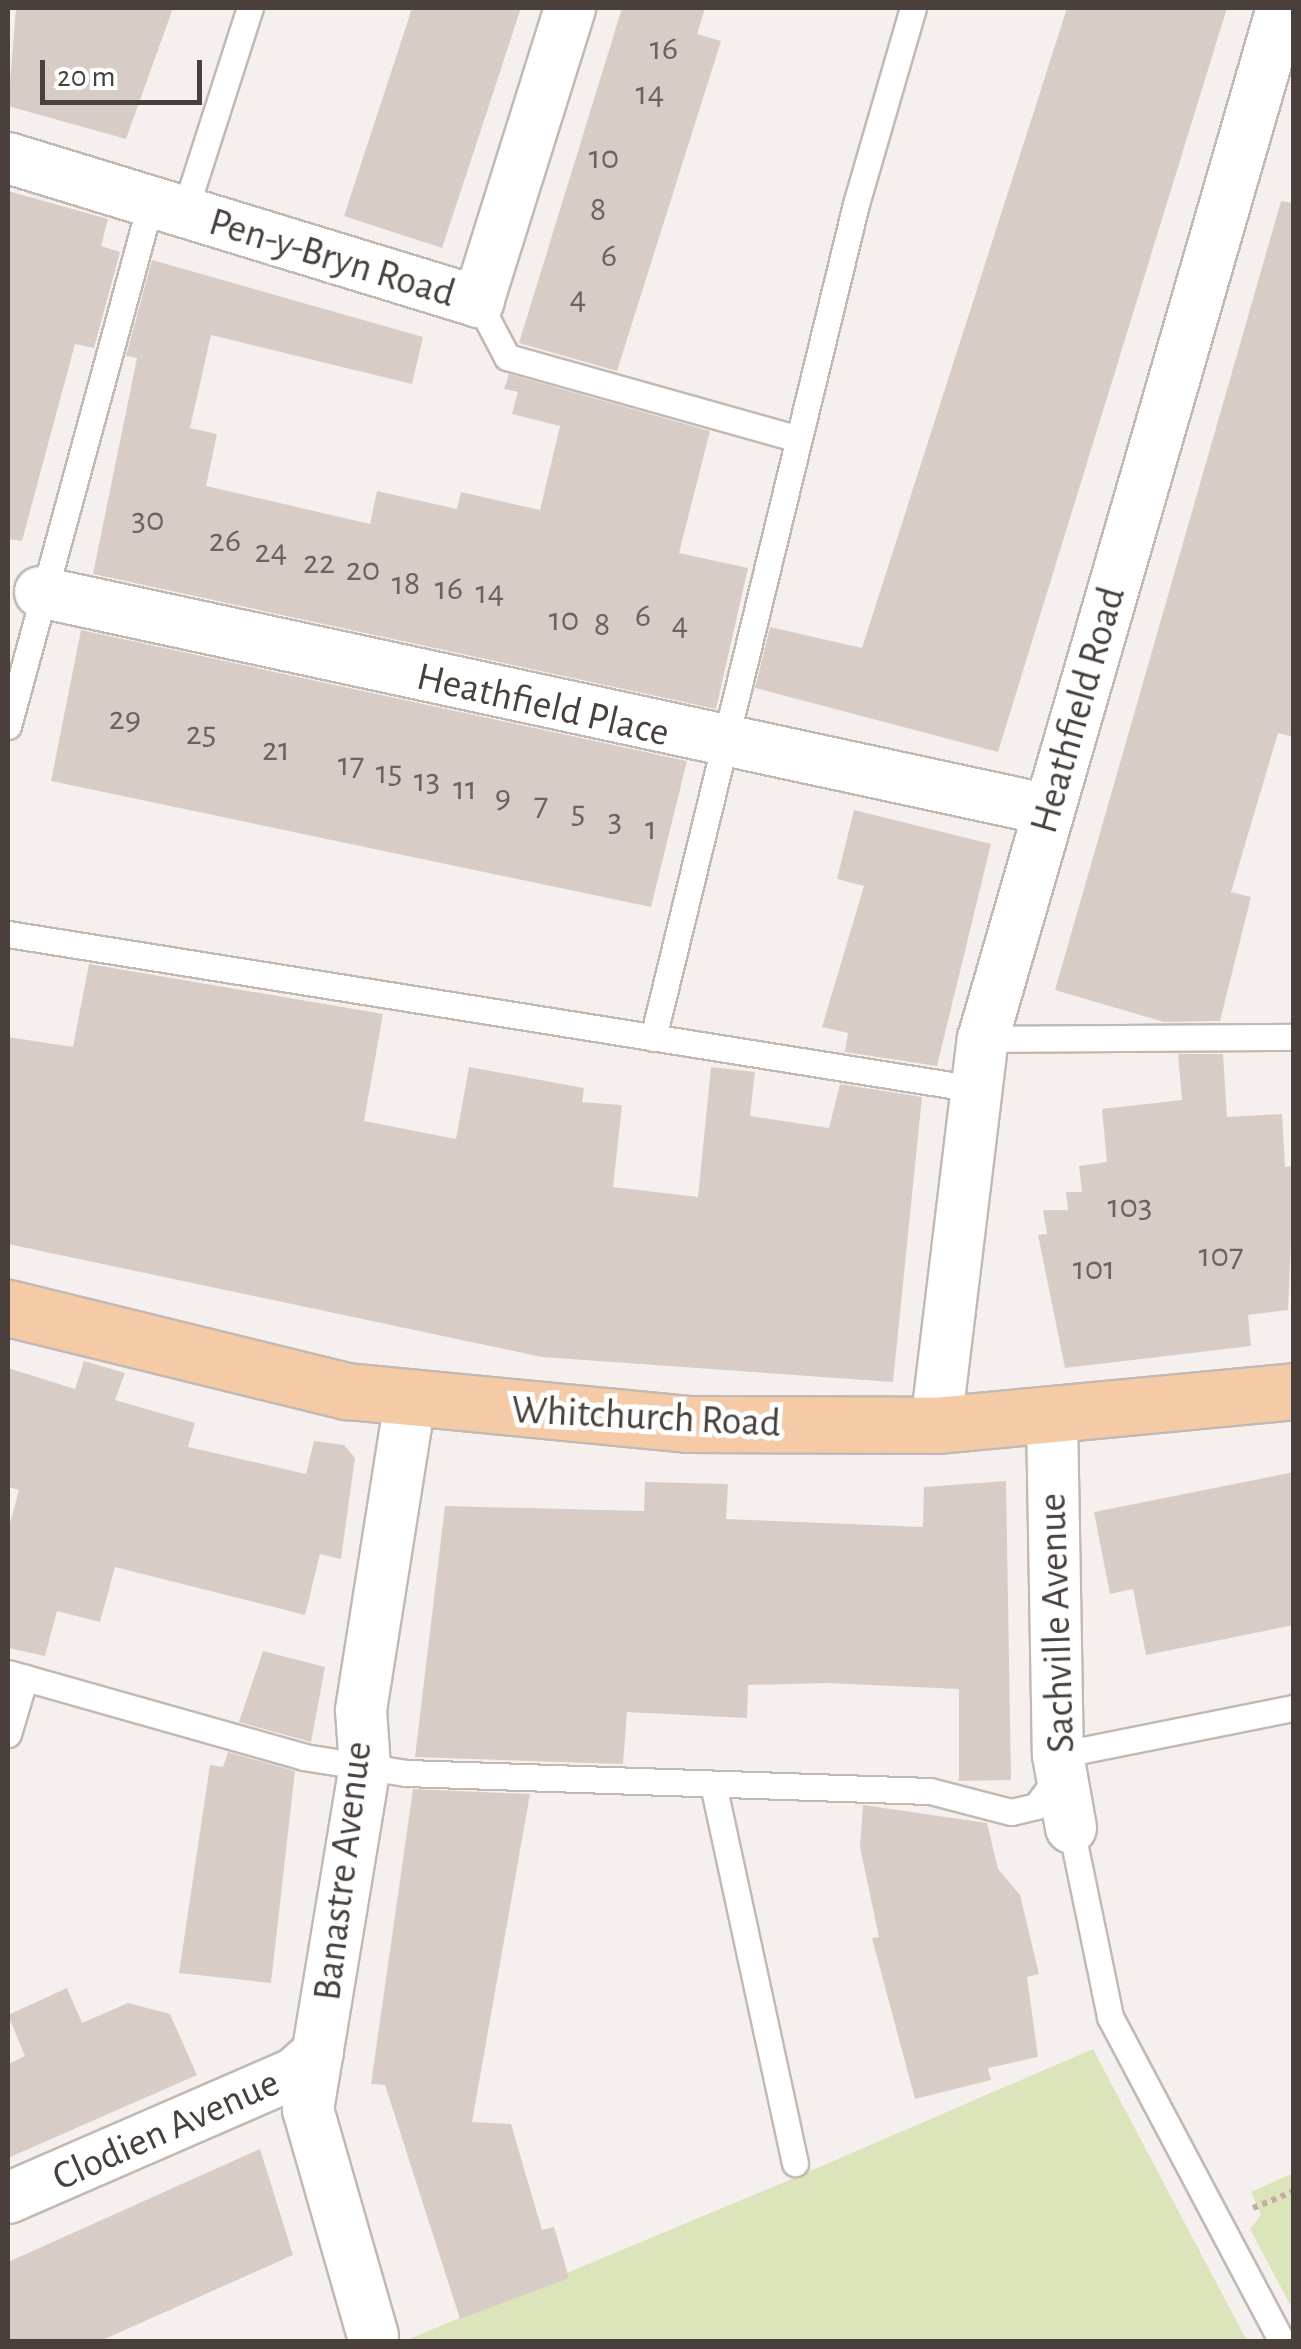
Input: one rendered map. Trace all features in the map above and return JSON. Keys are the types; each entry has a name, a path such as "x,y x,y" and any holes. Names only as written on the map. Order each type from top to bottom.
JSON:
{"main road":[{"name":"Whitchurch Road","path":"8,1308 410,1401 687,1424 936,1425 1052,1417 1294,1391"}],"street":[{"name":"Pen-y-Bryn Road","path":"8,158 478,302 570,8"},
{"name":"Heathfield Road","path":"936,1425 983,1039 1282,8"},
{"name":"Heathfield Place","path":"40,592 722,745 1049,810"},
{"name":"Banastre Avenue","path":"367,2338 308,2110 365,1766 361,1710 410,1401"},
{"name":"Sachville Avenue","path":"1052,1417 1060,1764 1071,1828"},
{"name":"Clodien Avenue","path":"8,2198 296,2073 318,2052"}],"lane":[{"path":"8,726 40,592 168,207 250,8"},
{"path":"652,1038 798,439 913,8"},
{"path":"478,302 507,357 798,439"},
{"path":"8,934 976,1088"},
{"path":"983,1039 1294,1037"},
{"path":"8,1734 16,1675 365,1766 944,1793 1010,1812 1036,1806 1060,1764 1294,1708"},
{"path":"713,1784 795,2164"},
{"path":"1071,1828 1110,2017 1282,2342"}],"green space":[{"path":"1093,2049 1247,2341 402,2342 787,2181"},
{"path":"1293,2173 1293,2310 1250,2229 1261,2215 1251,2192"}],"building":[{"path":"16,8 173,8 126,139 8,106"},
{"path":"412,8 521,8 442,248 344,216"},
{"path":"622,8 705,8 697,34 721,41 617,371 519,343"},
{"path":"1067,8 1227,8 998,752 755,688 770,627 862,648"},
{"path":"8,191 108,219 101,246 120,252 94,348 75,344 22,541 8,539"},
{"path":"1281,201 1294,203 1294,737 1278,733 1231,892 1251,897 1220,1021 1164,1022 1055,990"},
{"path":"152,260 423,337 412,384 211,335 190,428 217,434 206,486 370,524 377,491 457,509 461,492 540,510 560,426 512,414 518,392 504,389 509,374 710,431 679,553 748,568 716,709 93,574 137,358 126,356"},
{"path":"81,630 687,761 651,907 51,781"},
{"path":"854,810 991,844 937,1066 845,1052 848,1033 822,1027 864,886 837,879"},
{"path":"89,964 383,1014 364,1121 456,1139 469,1067 584,1088 582,1102 622,1105 613,1187 698,1197 711,1067 755,1072 750,1116 829,1128 840,1084 922,1097 893,1382 542,1357 8,1244 8,1037 73,1047"},
{"path":"1178,1054 1223,1054 1227,1117 1282,1114 1285,1167 1294,1166 1288,1310 1248,1315 1251,1346 1065,1368 1038,1235 1047,1234 1043,1210 1068,1210 1066,1192 1082,1192 1079,1166 1107,1162 1102,1109 1182,1100"},
{"path":"84,1361 125,1373 115,1400 195,1423 188,1447 306,1474 314,1441 344,1445 355,1458 341,1559 320,1554 305,1615 115,1567 100,1622 57,1611 45,1656 8,1648 8,1531 19,1490 8,1487 8,1368 75,1389"},
{"path":"1294,1472 1294,1625 1146,1655 1133,1589 1110,1594 1094,1512"},
{"path":"1006,1481 1011,1780 959,1781 959,1689 827,1683 748,1685 747,1718 627,1712 623,1764 415,1757 445,1506 644,1511 645,1482 728,1484 726,1519 923,1527 924,1487"},
{"path":"263,1651 325,1667 311,1742 239,1722"},
{"path":"228,1752 295,1771 271,1983 179,1973 210,1765 223,1767"},
{"path":"413,1789 530,1794 472,2122 511,2124 542,2230 554,2227 569,2278 460,2319 385,2085 371,2084"},
{"path":"863,1805 987,1823 998,1869 1020,1895 1039,1974 1027,1977 1038,2057 988,2068 991,2080 915,2099 872,1938 879,1937 860,1847"},
{"path":"67,1988 82,2023 128,2003 170,2014 197,2075 8,2158 8,2064 25,2056 8,2015"},
{"path":"260,2149 293,2255 98,2342 8,2342 8,2262"}]}
